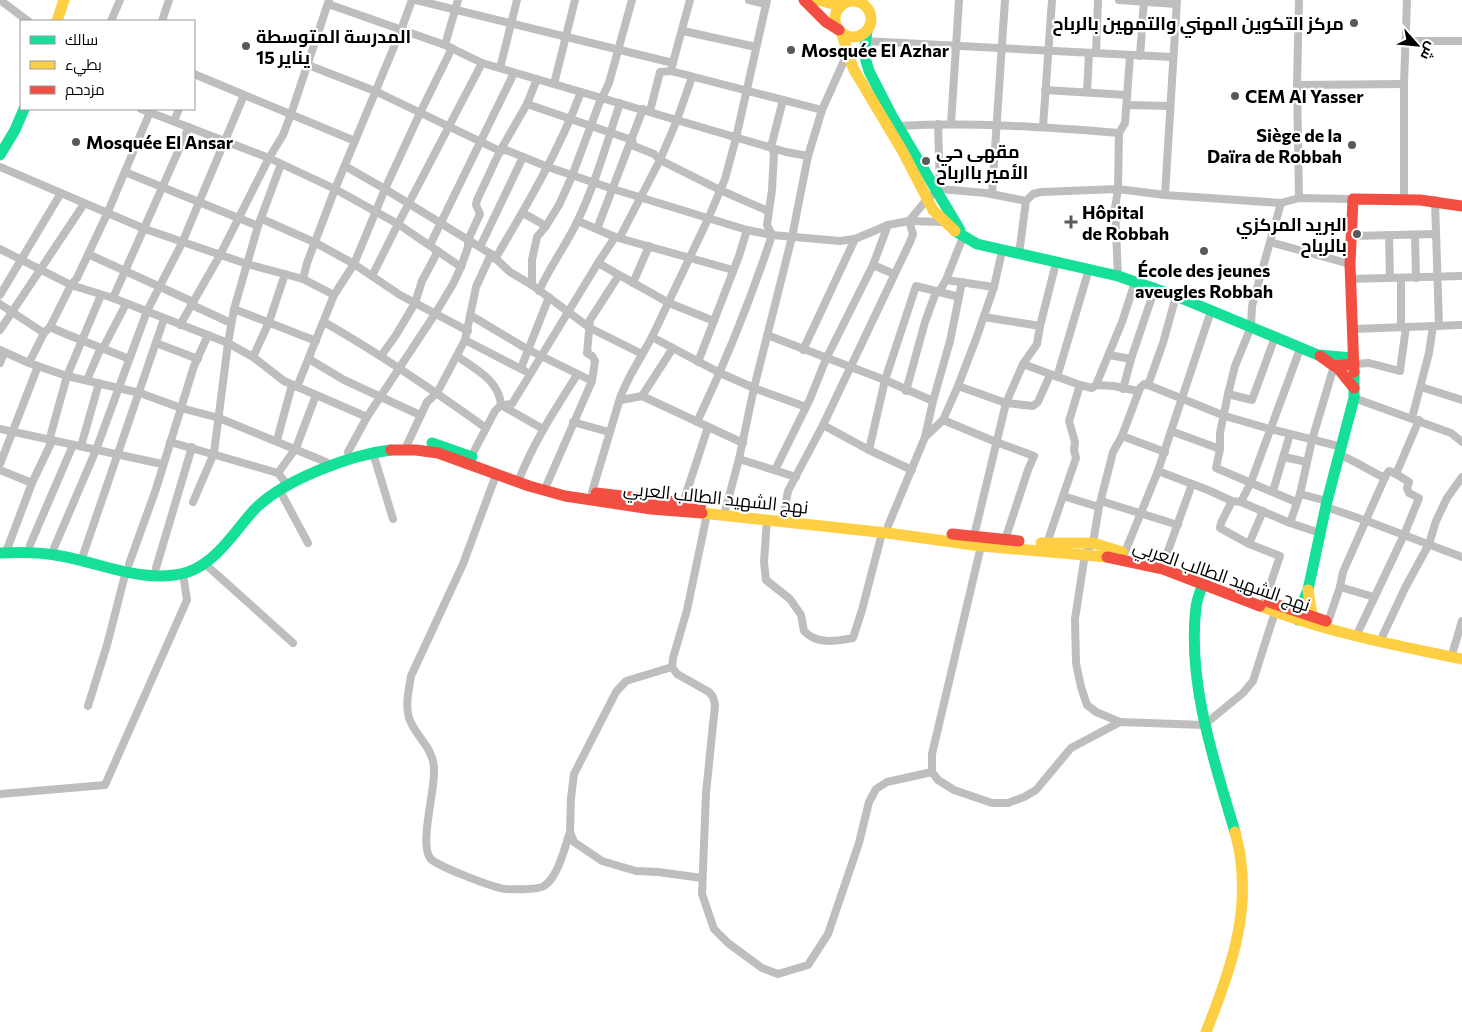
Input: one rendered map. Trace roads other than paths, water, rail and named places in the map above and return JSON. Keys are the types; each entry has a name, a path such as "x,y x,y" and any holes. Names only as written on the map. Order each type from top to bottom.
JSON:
{"main road":[{"path":"60,20 64,0"},
{"path":"804,0 826,22 840,31 851,37 866,36"},
{"path":"818,0 842,4 865,3 869,10 871,21 866,36 866,62 880,95 935,193 953,221 960,230 977,244"},
{"path":"842,4 836,18 853,68 904,152 935,193 933,210 944,222 963,237 977,244 1002,251 1118,276 1176,296 1330,361 1355,362"},
{"path":"0,155 15,130 24,110"},
{"path":"1298,616 1308,590 1354,393 1354,333 1350,279 1352,199 1462,199"},
{"path":"1435,200 1462,206"},
{"path":"1330,361 1354,333"},
{"path":"1330,361 1354,393"},
{"name":"نهج الشهيد الطالب العربي","path":"3,549 30,545 54,548 128,568 171,576 183,574 204,563 230,533 244,512 281,482 373,453 423,442 440,445 520,476 547,484 592,492 683,503 767,520 1047,543 1094,543 1164,562 1275,612 1328,622 1457,655"},
{"name":"نهج الشهيد الطالب العربي","path":"304,475 348,452 389,443 406,445 438,453 496,475 565,496 651,509 707,514 725,511 784,513 981,546 1113,557 1265,600 1298,616"},
{"name":"نهج الشهيد الطالب العربي","path":"128,568 174,568 190,564 230,533"},
{"name":"نهج الشهيد الطالب العربي","path":"3,549 82,557"},
{"path":"1206,1032 1226,981 1235,951 1242,892 1241,863 1236,836 1204,725 1195,646 1198,597 1207,583"},
{"path":"1308,590 1311,619"},
{"name":"نهج الشهيد الطالب العربي","path":"1311,619 1356,637 1457,655"}],"street":[{"path":"0,0 27,20"},
{"path":"112,20 120,0"},
{"path":"162,20 169,0"},
{"path":"303,279 307,263 344,166 412,0"},
{"path":"416,0 456,8 619,49 672,67 692,77 822,110"},
{"path":"277,440 294,386 309,359 334,295 354,264 448,47 458,0"},
{"path":"500,68 517,0"},
{"path":"554,84 574,0"},
{"path":"532,286 532,260 537,236 546,226 559,205 572,176 609,83 632,0"},
{"path":"672,67 690,0"},
{"path":"592,492 621,395 669,303 724,180 736,138 766,2 749,0"},
{"path":"951,124 958,0"},
{"path":"992,194 1006,0"},
{"path":"1043,127 1044,90 1052,0"},
{"path":"1087,92 1098,0"},
{"path":"1119,0 1176,2 1165,195"},
{"path":"1299,0 1297,85 1299,198"},
{"path":"1404,199 1404,84 1407,0"},
{"path":"1140,56 1144,1"},
{"path":"180,324 220,255 269,158 283,135 328,2 448,47 482,63 647,110 736,138 808,156"},
{"path":"683,30 756,47"},
{"path":"866,36 956,46 1172,57"},
{"path":"1406,41 1462,41"},
{"path":"725,511 792,237 808,156 822,110 847,54"},
{"path":"1118,276 1115,208 1118,189 1119,133 1125,123 1130,56"},
{"path":"372,276 482,63"},
{"path":"308,65 375,91 500,151 506,150 572,176 747,230 772,235 828,241 855,239 888,225 909,221 944,222"},
{"path":"597,229 632,140 647,110 660,72 672,67"},
{"path":"430,244 514,73"},
{"path":"195,74 355,141"},
{"path":"471,457 495,411 501,405 512,404 598,263 618,237 660,160 692,77"},
{"path":"348,452 367,417 435,314 461,266 468,247 468,240 480,214 476,206 476,200 500,151 527,104 537,79"},
{"path":"1297,85 1404,84"},
{"path":"1044,90 1127,95"},
{"path":"406,445 427,402 437,393 465,340 476,287 493,257 523,212 548,167 572,118 582,92"},
{"path":"54,548 96,450 147,311 200,202 244,95"},
{"path":"697,422 720,373 759,276 772,235 767,225 772,190 774,153 771,147 783,100"},
{"path":"539,290 578,221 594,183 620,103"},
{"path":"527,104 632,140"},
{"path":"1127,105 1170,106"},
{"path":"144,110 269,158 335,190 398,224 461,266"},
{"path":"174,121 179,110"},
{"path":"29,363 44,334 50,328 71,285 77,278 107,214 150,112"},
{"path":"909,221 935,193 938,124"},
{"path":"898,126 951,124 1043,127 1119,133"},
{"path":"113,298 190,127"},
{"path":"632,140 634,146 654,154 660,160 720,190 768,211"},
{"path":"480,247 523,157"},
{"path":"193,502 214,453 234,309 260,222 281,164"},
{"path":"344,166 480,247 510,272 539,290 590,328 642,354"},
{"path":"0,167 145,229 247,264 303,279 334,295"},
{"path":"125,172 239,218 260,222 316,243 354,264 415,303 468,331"},
{"path":"1019,254 1026,201 1033,194 1041,192 1118,189 1165,195 1281,203 1299,198 1352,199"},
{"path":"935,193 992,194 1026,201"},
{"path":"0,295 61,194"},
{"path":"1396,474 1415,419 1436,326 1438,276 1435,200"},
{"path":"1281,203 1252,306 1251,327 1235,366 1228,394 1220,433 1220,449 1216,468 1296,502"},
{"path":"0,330 84,204"},
{"path":"523,212 546,226"},
{"path":"578,221 618,237 689,259 733,270"},
{"path":"784,513 788,490 823,425 913,234 909,221"},
{"path":"775,470 806,407 826,359 873,264 888,225"},
{"path":"698,362 747,230"},
{"path":"1352,236 1436,234"},
{"path":"1389,235 1390,278"},
{"path":"1415,235 1416,278"},
{"path":"906,390 925,322 938,292 946,280 963,237"},
{"path":"803,350 855,239"},
{"path":"1270,242 1350,264"},
{"path":"633,283 649,246"},
{"path":"0,249 71,285 113,298 228,343 253,357 284,381 367,417"},
{"path":"381,356 415,303 422,281 438,251"},
{"path":"925,437 943,420 958,386 984,317 1002,251"},
{"path":"88,254 190,301 192,305 232,323"},
{"path":"974,536 1006,403 1023,364 1037,344 1056,262"},
{"path":"598,263 669,303 714,321"},
{"path":"873,264 894,274"},
{"path":"958,386 1006,403 1033,406 1038,402 1053,376 1089,269"},
{"path":"253,357 269,322 285,274"},
{"path":"547,484 592,381 595,361 587,353 590,320 619,276"},
{"path":"1350,279 1462,276"},
{"path":"1355,362 1400,370 1403,360 1404,327 1401,278"},
{"path":"946,280 994,286"},
{"path":"767,520 764,562 766,580 790,599 801,615 804,631 816,640 835,642 852,638 885,529 925,437 950,341 962,282"},
{"path":"1096,385 1122,322 1134,282"},
{"path":"869,450 885,380 916,286 959,297"},
{"path":"1124,388 1131,359 1155,288"},
{"path":"3,549 50,441 67,376 101,295"},
{"path":"1148,385 1163,343 1176,296"},
{"path":"521,368 527,348 549,297"},
{"path":"0,304 44,334"},
{"path":"87,380 99,352 104,348 126,304"},
{"path":"234,309 316,342"},
{"path":"1125,552 1165,452 1211,311"},
{"path":"470,315 527,348 592,381"},
{"path":"984,317 1040,326"},
{"path":"82,557 164,319"},
{"path":"324,322 399,367 486,428"},
{"path":"1354,333 1404,327 1462,325"},
{"path":"50,328 81,342 104,348 129,359"},
{"path":"88,706 128,568 156,489 162,464 194,366 208,335"},
{"path":"767,335 885,380 933,401"},
{"path":"652,338 720,373 806,407"},
{"path":"1228,394 1252,400 1275,338"},
{"path":"465,340 530,373"},
{"path":"156,343 198,359"},
{"path":"642,396 673,348"},
{"path":"1241,502 1251,482 1300,349"},
{"path":"0,363 2,352 67,376 140,393 181,408 219,418 277,440 326,462"},
{"path":"1109,354 1131,359"},
{"path":"457,356 489,378 500,394 501,405"},
{"path":"309,359 344,380 420,415"},
{"path":"1290,523 1300,494 1330,361"},
{"path":"1023,364 1080,386 1092,388 1096,385 1138,391"},
{"path":"0,464 38,366"},
{"path":"520,476 543,429 577,374"},
{"path":"30,545 77,446 99,383"},
{"path":"1275,612 1253,681 1243,693 1204,725 1120,722 1096,712 1088,705 1080,687 1076,663 1075,620 1086,554 1094,543 1100,504 1113,452 1122,436 1138,391 1144,384 1148,385 1225,416 1270,430 1312,440 1341,451 1367,470 1385,478"},
{"path":"1047,543 1076,458 1075,442 1069,421 1080,386"},
{"path":"1421,386 1462,400"},
{"path":"1354,393 1451,433 1460,440 1462,430"},
{"path":"281,482 316,395"},
{"path":"621,400 642,396 743,443"},
{"path":"501,405 543,429"},
{"path":"943,420 1034,456 1005,540"},
{"path":"574,422 609,432"},
{"path":"823,425 869,450 912,470"},
{"path":"683,503 708,427"},
{"path":"0,429 162,464"},
{"path":"1171,432 1220,449"},
{"path":"1273,492 1290,434"},
{"path":"1122,436 1165,452"},
{"path":"170,442 214,453 281,482 308,543"},
{"path":"156,568 192,447"},
{"path":"373,453 393,519"},
{"path":"1284,457 1307,462"},
{"path":"739,459 796,477"},
{"path":"0,470 32,484"},
{"path":"1158,471 1320,534"},
{"path":"1328,622 1343,572 1389,471 1409,482 1409,493 1419,498 1404,535 1359,630"},
{"path":"496,475 464,564 411,676 408,694 409,718 428,746 435,769 427,830 427,850 432,860 443,867 501,888 540,888 549,882 555,874 570,832 574,774 616,692 626,681 672,667"},
{"path":"1383,635 1405,588 1429,544 1448,498 1461,480"},
{"path":"1164,562 1192,484"},
{"path":"1300,494 1462,557"},
{"path":"1063,496 1142,513 1178,524"},
{"path":"1232,500 1220,523 1220,528 1249,544 1280,556 1265,600"},
{"path":"1249,544 1263,511"},
{"path":"707,514 687,610 672,667 677,674 709,692 716,705 706,793 702,878 702,894 714,929 728,943 762,968 778,974 808,965 828,934 858,843 869,802 876,789 887,782 932,772"},
{"path":"981,546 932,754 932,772 938,780 954,790 992,803 1008,803 1024,798 1036,790 1071,748 1120,722"},
{"path":"204,563 293,643"},
{"path":"0,794 105,785 187,600 183,574"},
{"path":"1340,587 1374,597"},
{"path":"1457,655 1462,621"},
{"path":"570,832 574,842 602,861 636,872 658,872 702,878"}],"place":[{"name":"مركز التكوين المهني والتمهين بالرباح","path":"1354,23"},
{"name":"المدرسة المتوسطة 15 يناير","path":"246,46"},
{"name":"Mosquée El Azhar","path":"791,50"},
{"name":"CEM Al Yasser","path":"1235,96"},
{"name":"Mosquée El Ansar","path":"76,142"},
{"name":"Siège de la Daïra de Robbah","path":"1352,145"},
{"name":"مقهى حي الأمير باارباح","path":"926,161"},
{"name":"Hôpital de Robbah","path":"1071,222"},
{"name":"البريد المركزي بالرباح","path":"1357,234"},
{"name":"École des jeunes aveugles Robbah","path":"1204,251"}]}
